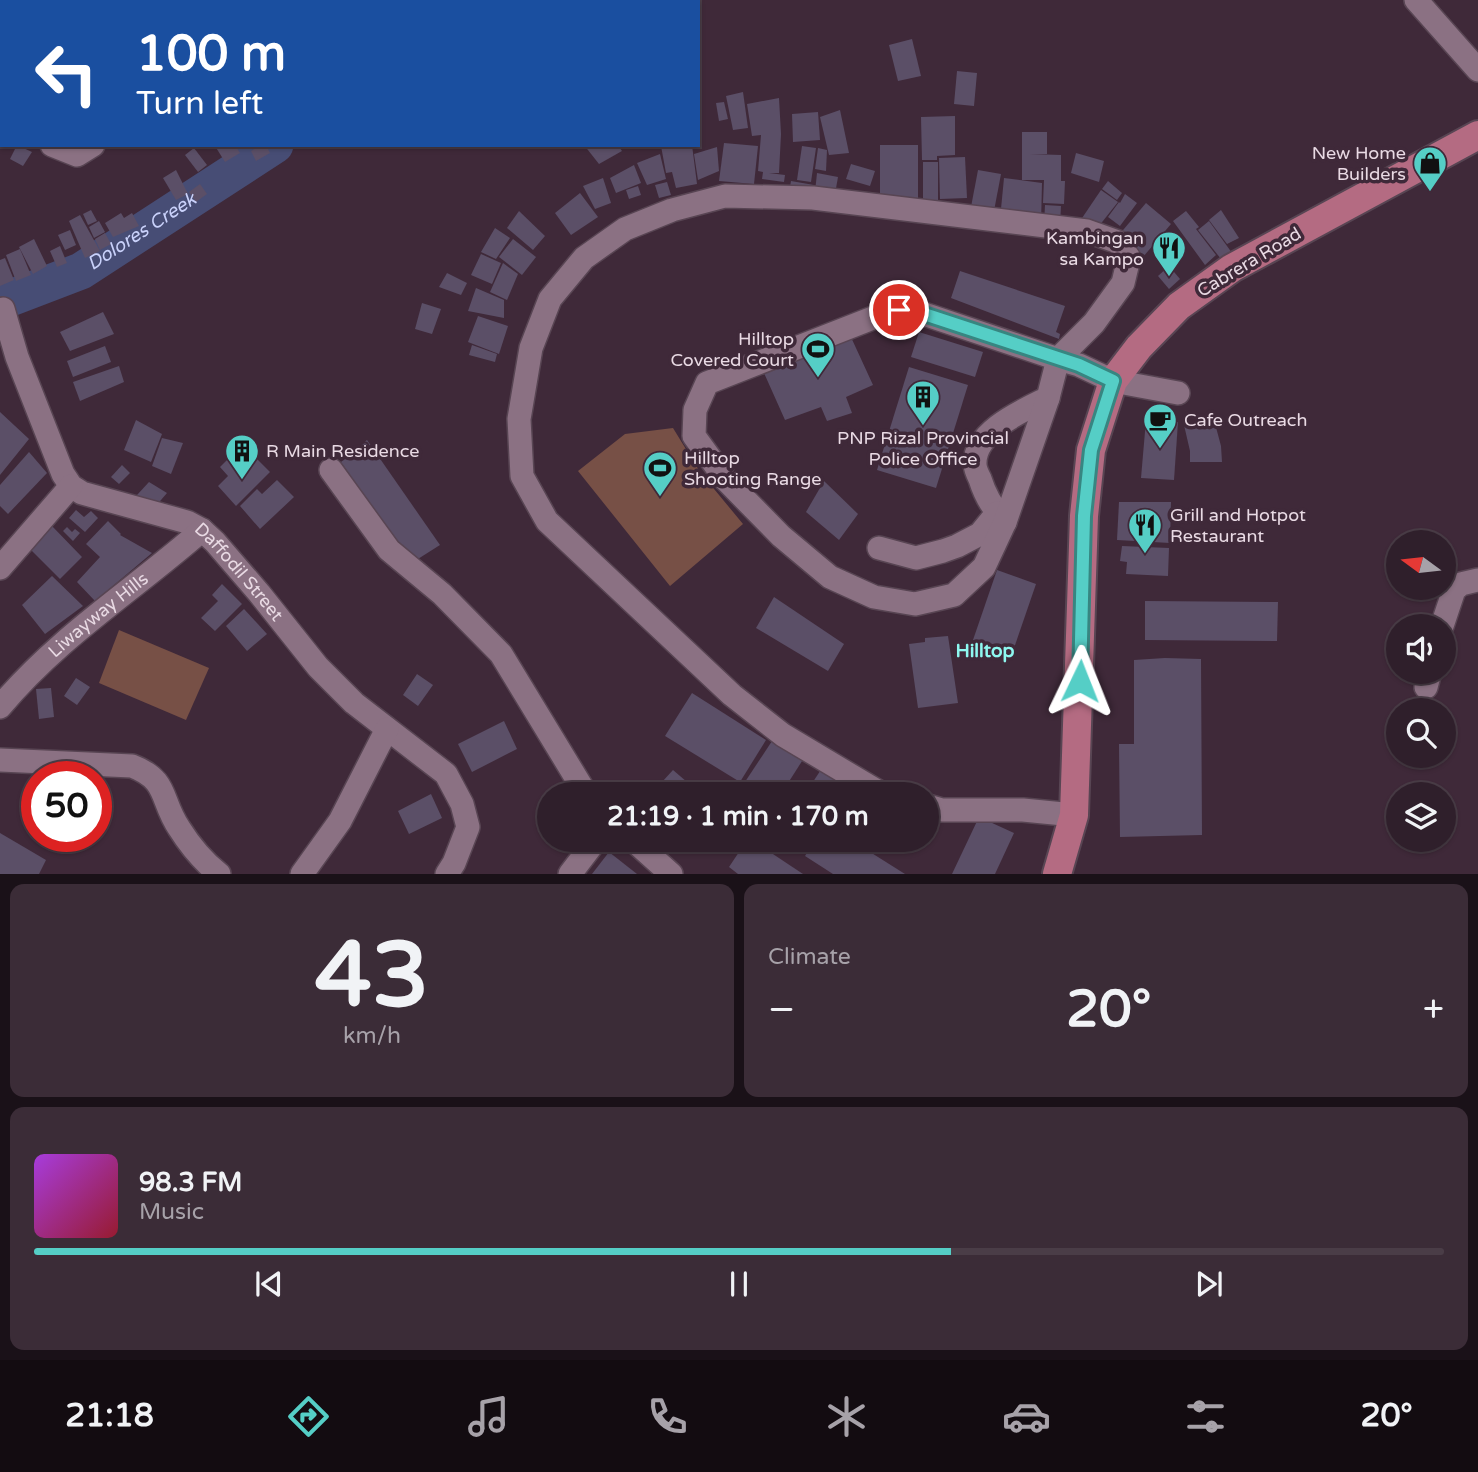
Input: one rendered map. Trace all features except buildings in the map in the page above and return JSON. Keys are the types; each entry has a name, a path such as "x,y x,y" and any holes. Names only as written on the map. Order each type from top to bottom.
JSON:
{"main road":[{"name":"Cabrera Road","path":"1057,873 1074,815 1084,516 1091,450 1113,381 1139,347 1179,306 1232,268 1478,135"}],"street":[{"path":"1416,0 1478,70"},
{"path":"57,147 76,155 87,149"},
{"path":"862,782 783,735 732,695 547,521 522,476 519,419 531,348 550,299 584,258 625,229 672,210 725,196 813,198 1087,231 1118,242 1129,258 1123,283 1094,323 1058,359 1048,398 984,567 954,595 915,604 874,597 830,577 781,536 726,480 694,436 695,410 707,383 899,310 918,312 1058,359 1079,365 1113,381 1178,393"},
{"path":"0,568 71,486 63,474 17,357 3,309"},
{"path":"0,375 17,357"},
{"path":"1001,517 984,491 975,464 980,444 991,432 1016,414 1048,398"},
{"path":"331,470 389,550 442,594 501,653 579,782"},
{"name":"Daffodil Street","path":"71,486 82,493 187,522 202,530 259,593 318,667 354,704 446,774 462,804 468,827 451,868"},
{"path":"878,548 916,558 950,549 980,534 1001,517"},
{"name":"Liwayway Hills","path":"0,707 98,612 167,561 202,530"},
{"path":"1446,614 1454,590 1461,584 1478,580"},
{"path":"302,873 340,821 387,729"},
{"path":"0,760 132,766 148,772 159,784 178,828 219,873"},
{"path":"939,809 1023,810 1074,815"},
{"path":"570,873 587,852"},
{"path":"647,852 671,873"}],"shaded area":[{"name":"Hilltop Shooting Range","path":"673,428 700,472 743,524 670,586 578,471 625,434"},
{"path":"119,630 209,668 186,720 99,683"}],"waterway":[{"name":"Dolores Creek","path":"0,302 81,271 272,147"}],"place":[{"name":"New Home Builders","path":"1430,193"},
{"name":"Kambingan sa Kampo","path":"1169,278"},
{"name":"Hilltop Covered Court","path":"818,379"},
{"name":"PNP Rizal Provincial Police Office","path":"923,427"},
{"name":"Cafe Outreach","path":"1160,450"},
{"name":"R Main Residence","path":"242,481"},
{"name":"Hilltop Shooting Range","path":"660,498"},
{"name":"Grill and Hotpot Restaurant","path":"1145,555"}],"district":[{"name":"Hilltop","path":"985,651"}],"route":[{"path":"899,310 918,312 1079,365 1113,381 1091,450 1084,516 1080,681"}]}
